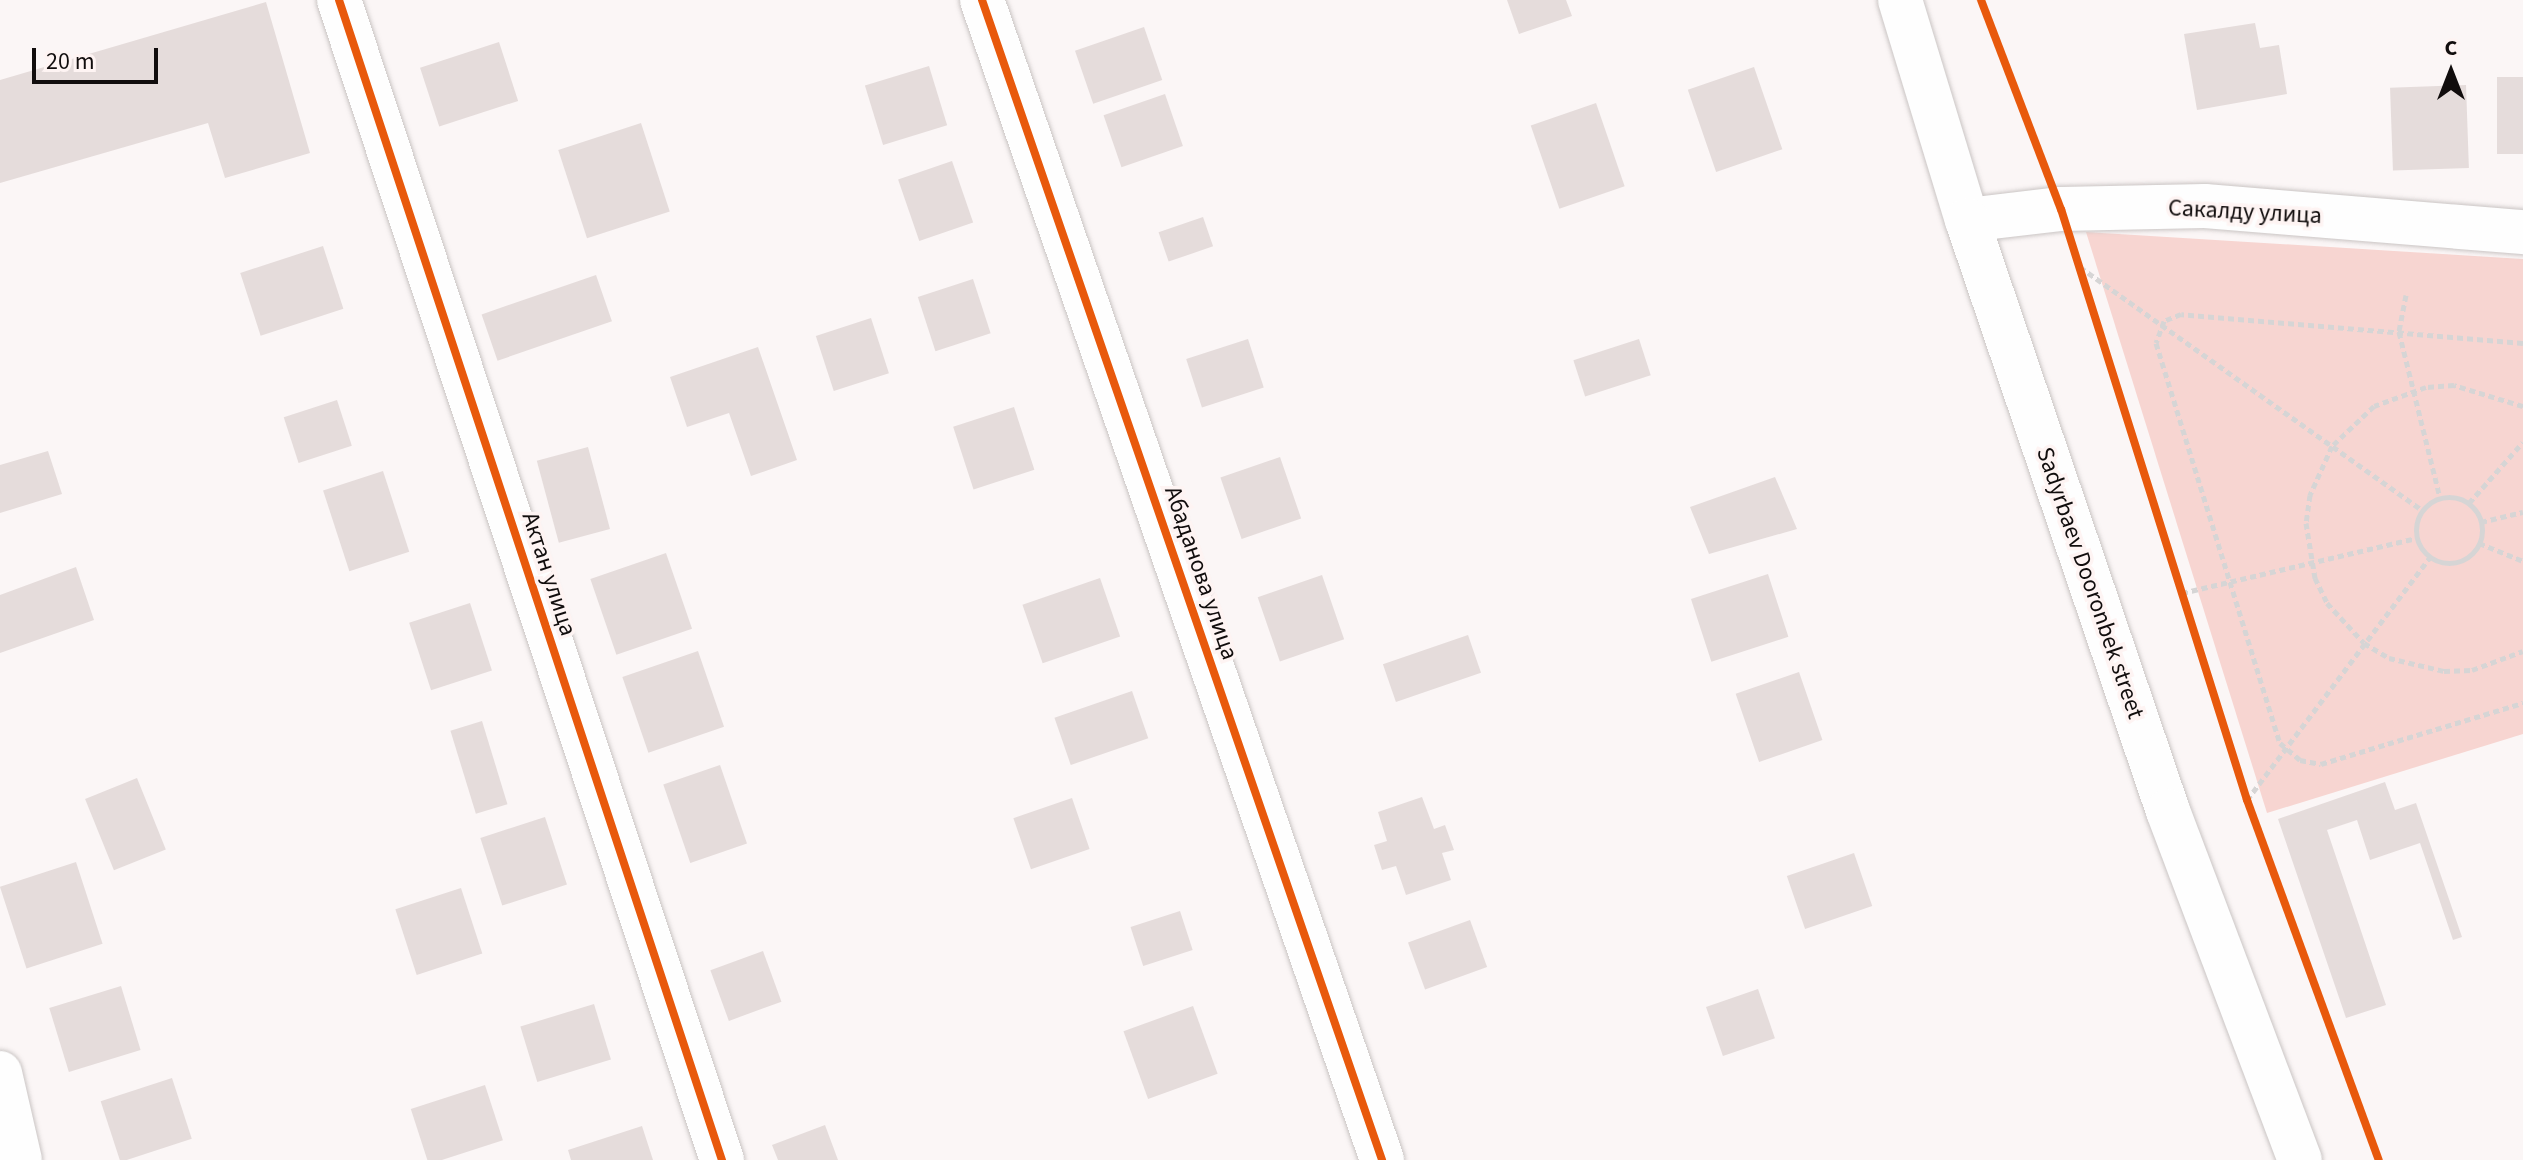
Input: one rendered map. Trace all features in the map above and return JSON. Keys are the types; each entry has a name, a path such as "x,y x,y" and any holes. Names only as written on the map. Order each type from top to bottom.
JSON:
{"street":[{"name":"Актан улица","path":"339,0 722,1160"},
{"name":"Абаданова улица","path":"982,0 1382,1160"},
{"name":"Sadyrbaev Dooronbek street","path":"1900,0 1967,220 2168,811 2300,1160"},
{"name":"Сакалду улица","path":"1967,220 2061,209 2205,206 2523,232"},
{"path":"0,1073 20,1160"}],"path":[{"path":"2061,209 2084,282"},
{"path":"2080,267 2422,510"},
{"path":"2406,295 2399,332 2440,498"},
{"path":"2161,325 2181,314 2523,343"},
{"path":"2161,325 2157,352 2275,737 2285,748 2321,764 2523,703"},
{"path":"2523,406 2483,389 2414,390 2374,406 2332,446 2310,495 2311,563 2327,603 2364,643 2389,658 2444,671 2472,670 2523,651"},
{"path":"2469,503 2523,442"},
{"path":"2440,498 2469,503 2481,522 2479,543 2454,563 2430,557 2417,538 2422,510 2440,498"},
{"path":"2481,522 2523,512"},
{"path":"2182,593 2417,538"},
{"path":"2479,543 2523,561"},
{"path":"2247,800 2430,557"},
{"path":"2177,578 2187,608"},
{"path":"2242,785 2252,815"}],"shaded area":[{"path":"2086,232 2523,259 2523,734 2267,813"}],"building":[{"path":"1507,0 1566,0 1572,16 1519,34"},
{"path":"266,2 310,153 225,178 208,123 0,183 0,80"},
{"path":"2255,23 2260,48 2279,45 2287,94 2197,110 2184,34"},
{"path":"1144,27 1162,80 1093,104 1075,51"},
{"path":"499,42 518,101 439,127 420,68"},
{"path":"929,66 947,125 883,145 865,86"},
{"path":"1754,67 1782,149 1716,172 1688,90"},
{"path":"2497,77 2523,77 2523,154 2497,154"},
{"path":"2466,85 2469,168 2393,171 2390,88"},
{"path":"1165,94 1183,146 1121,167 1104,115"},
{"path":"1596,103 1625,186 1559,209 1531,125"},
{"path":"641,123 670,211 587,238 558,150"},
{"path":"952,161 973,222 919,241 898,180"},
{"path":"1203,217 1213,246 1169,262 1159,232"},
{"path":"323,246 343,309 261,336 240,273"},
{"path":"596,275 612,321 498,361 482,314"},
{"path":"973,279 991,333 935,351 918,297"},
{"path":"871,318 889,373 834,391 816,336"},
{"path":"1248,339 1264,388 1202,408 1186,359"},
{"path":"1639,339 1651,375 1585,396 1573,360"},
{"path":"758,347 797,460 751,476 729,413 687,427 670,377"},
{"path":"337,400 352,446 299,463 284,417"},
{"path":"1014,407 1034,470 974,490 953,427"},
{"path":"588,447 610,529 559,543 537,461"},
{"path":"48,451 62,494 0,513 0,465"},
{"path":"1280,457 1301,518 1242,539 1220,478"},
{"path":"383,471 409,552 349,571 323,490"},
{"path":"1775,477 1797,529 1709,554 1690,507"},
{"path":"666,553 692,629 616,655 590,579"},
{"path":"76,567 94,620 0,653 0,595"},
{"path":"1768,574 1788,637 1711,662 1691,599"},
{"path":"1322,575 1344,639 1280,661 1258,597"},
{"path":"1100,578 1120,637 1043,663 1022,605"},
{"path":"470,603 492,671 431,690 409,623"},
{"path":"1468,635 1481,673 1396,702 1383,664"},
{"path":"698,651 724,727 648,753 622,677"},
{"path":"1799,672 1822,740 1759,762 1736,694"},
{"path":"1132,691 1148,738 1071,765 1054,718"},
{"path":"482,721 507,804 476,814 450,731"},
{"path":"720,765 747,843 690,863 663,785"},
{"path":"137,778 166,849 114,870 85,799"},
{"path":"2385,782 2395,810 2416,803 2462,937 2453,940 2420,843 2370,860 2357,820 2327,830 2386,1005 2346,1018 2278,819"},
{"path":"1422,797 1434,829 1445,825 1454,850 1442,853 1451,880 1406,895 1396,866 1382,870 1374,845 1387,841 1378,812"},
{"path":"1072,798 1090,849 1031,869 1013,818"},
{"path":"545,817 567,885 502,906 480,838"},
{"path":"1854,853 1872,906 1805,929 1787,876"},
{"path":"76,862 103,944 26,969 0,887"},
{"path":"461,888 482,954 417,975 395,909"},
{"path":"1180,911 1193,950 1143,966 1131,927"},
{"path":"1470,920 1487,967 1425,990 1408,943"},
{"path":"763,951 781,1002 729,1021 710,970"},
{"path":"121,986 141,1050 69,1072 49,1008"},
{"path":"1758,989 1775,1038 1723,1056 1706,1007"},
{"path":"594,1004 611,1059 537,1082 520,1027"},
{"path":"1193,1006 1218,1074 1148,1099 1123,1031"},
{"path":"172,1078 192,1139 120,1160 101,1101"},
{"path":"485,1085 503,1140 442,1160 427,1160 411,1109"},
{"path":"825,1125 838,1160 778,1160 772,1145"},
{"path":"642,1126 653,1160 571,1160 568,1150"}],"cycle path":[{"path":"339,0 722,1160"},
{"path":"982,0 1382,1160"},
{"path":"1981,0 2061,209 2247,800 2379,1160"}]}
